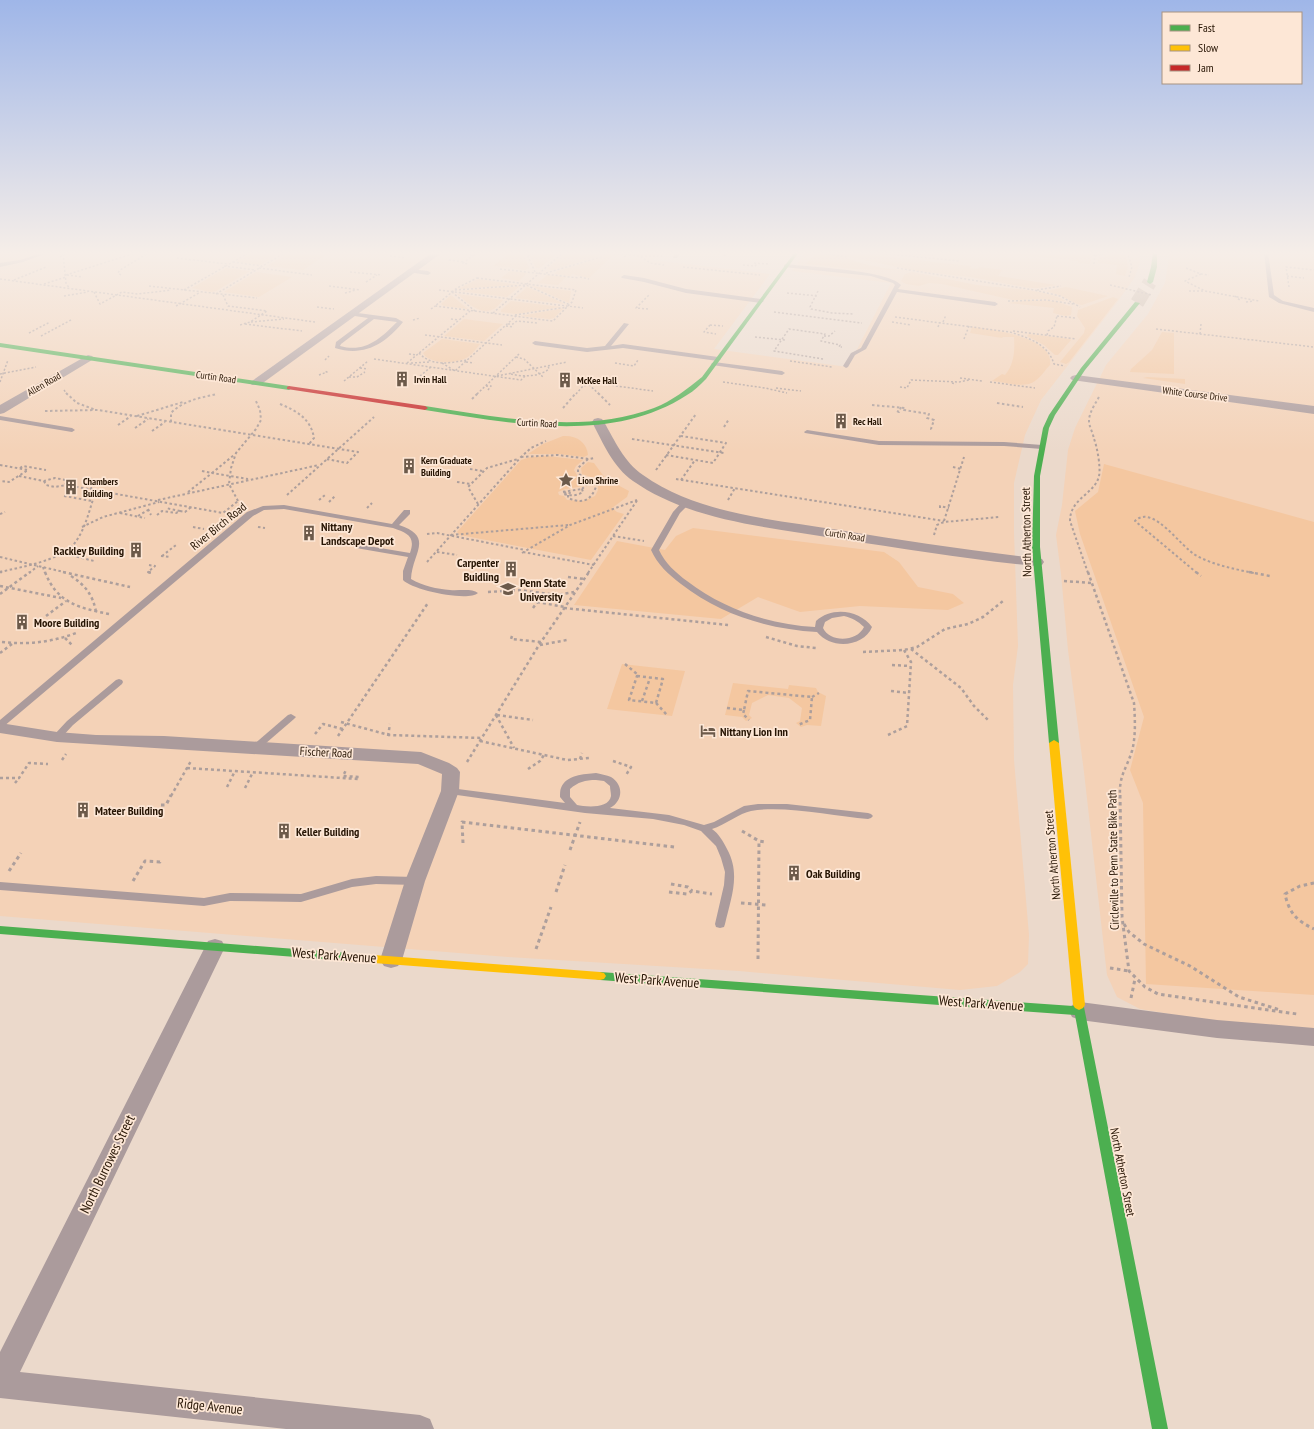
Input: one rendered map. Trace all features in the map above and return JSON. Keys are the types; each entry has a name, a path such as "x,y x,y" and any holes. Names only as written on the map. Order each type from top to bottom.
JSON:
{"main road":[{"path":"598,422 646,412 677,400 693,389 704,378 747,319"},
{"name":"North Atherton Street","path":"1124,319 1076,378 1052,415 1046,428 1037,476 1037,562 1074,963 1080,1011 1160,1429"},
{"name":"Curtin Road","path":"0,345 516,422 536,424 598,422"},
{"name":"West Park Avenue","path":"0,930 1080,1011"}],"street":[{"path":"256,383 344,319"},
{"name":"Allen Road","path":"0,410 88,358"},
{"name":"White Course Drive","path":"1076,378 1314,410"},
{"name":"Curtin Road","path":"598,422 615,453 628,470 650,487 686,503 726,514 808,529 963,554 1037,562"},
{"name":"Fischer Road","path":"0,728 57,737 421,758 443,767 451,772 450,791 415,881 391,960"},
{"name":"North Burrowes Street","path":"0,1383 214,946"},
{"name":"West Park Avenue","path":"1080,1011 1217,1030 1314,1038"},
{"name":"Ridge Avenue","path":"0,1383 420,1429"}],"lane":[{"path":"371,319 338,343 338,347 358,350 366,349 400,322 386,319"},
{"path":"846,366 853,354 863,349 878,319"},
{"path":"607,347 626,324"},
{"path":"535,343 587,350 623,346 782,373"},
{"path":"0,418 72,430"},
{"path":"807,432 887,444 1008,444 1042,446"},
{"path":"686,503 677,512 655,550 660,559 671,572 705,597 743,615 777,625 800,629 820,630 824,635 830,638 848,641 857,640 863,637 867,632 868,627 864,621 855,616 844,614 824,618 819,624 820,630"},
{"name":"River Birch Road","path":"0,725 238,524 256,511 273,507 284,507 394,526 407,530 414,536"},
{"path":"394,526 407,512"},
{"path":"414,536 417,546 408,571 408,580 417,586 437,590 456,593 474,593"},
{"path":"356,546 413,556"},
{"path":"57,737 70,723 119,682"},
{"path":"255,748 291,717"},
{"path":"574,808 564,796 565,790 569,783 586,776 596,776 605,778 612,783 616,789 616,796 613,802 606,807 596,810"},
{"path":"450,791 585,810 687,821 704,828 714,837 728,864 730,878 720,924"},
{"path":"704,828 718,824 747,808 758,806 787,807 868,816"},
{"path":"0,886 204,902 230,897 301,898 352,883 376,880 415,881"}],"path":[{"path":"250,322 255,319"},
{"path":"240,325 243,323 282,319"},
{"path":"293,319 315,322"},
{"path":"412,320 419,319"},
{"path":"451,319 459,320"},
{"path":"455,371 513,319"},
{"path":"536,319 553,321"},
{"path":"549,325 555,319"},
{"path":"832,319 866,323"},
{"path":"913,319 1076,339"},
{"path":"938,326 944,319"},
{"path":"1047,335 1048,331 1054,327 1056,319"},
{"path":"43,335 71,320"},
{"path":"406,364 459,320"},
{"path":"508,324 513,324 518,321 538,323"},
{"path":"30,333 50,322"},
{"path":"887,322 911,325"},
{"path":"243,323 304,332"},
{"path":"1200,334 1201,324"},
{"path":"717,334 704,332 709,325 723,326"},
{"path":"505,326 514,327"},
{"path":"964,339 969,326"},
{"path":"823,342 822,340 826,334 789,329 774,351 823,359"},
{"path":"1156,329 1314,347"},
{"path":"1003,330 1036,342 1053,356 1054,364 1066,366"},
{"path":"824,336 829,336 835,331"},
{"path":"425,335 502,345"},
{"path":"754,337 785,340"},
{"path":"818,342 840,345 839,347 846,348"},
{"path":"409,354 418,354 430,362"},
{"path":"470,401 519,354"},
{"path":"516,357 524,359 544,377"},
{"path":"365,358 522,380 525,376"},
{"path":"0,382 8,360"},
{"path":"406,364 466,361 474,363"},
{"path":"783,361 832,367"},
{"path":"351,374 367,362"},
{"path":"442,363 455,371"},
{"path":"0,374 39,366"},
{"path":"510,373 525,376 547,371 549,369 548,366"},
{"path":"420,376 431,367"},
{"path":"359,368 368,369"},
{"path":"316,374 322,375 326,372 324,371"},
{"path":"349,376 357,377 365,372"},
{"path":"465,377 469,373"},
{"path":"960,378 982,381"},
{"path":"900,387 907,388 911,380 956,384"},
{"path":"952,383 969,380"},
{"path":"586,382 606,400"},
{"path":"723,382 765,388 787,393"},
{"path":"990,382 1035,388"},
{"path":"566,404 583,386 594,383 656,392"},
{"path":"486,386 491,386 488,390"},
{"path":"63,387 70,399 98,410"},
{"path":"765,388 801,390"},
{"name":"Circleville to Penn State Bike Path","path":"1103,392 1097,399 1089,422 1095,441 1100,474 1097,482 1074,506 1070,515 1072,528 1134,703 1135,717 1132,750 1121,777 1120,784 1122,921 1129,971"},
{"path":"136,417 169,405 213,395"},
{"path":"254,398 260,399"},
{"path":"172,422 170,416 173,409 193,399"},
{"path":"186,493 236,453 259,425 261,420 260,410 256,402"},
{"path":"274,402 294,411 308,421 313,430 314,438 309,444"},
{"path":"997,403 1023,407"},
{"path":"872,404 929,414 927,418 934,420 931,426 931,429 934,432"},
{"path":"908,411 910,407"},
{"path":"897,411 899,412 901,408"},
{"path":"43,411 98,410 362,453"},
{"path":"655,471 696,414"},
{"path":"118,425 132,416"},
{"path":"135,428 148,419"},
{"path":"285,496 371,419"},
{"path":"724,426 729,419"},
{"path":"152,431 165,421"},
{"path":"666,455 713,463 726,443 681,436"},
{"path":"427,562 520,458 531,448 549,439"},
{"path":"632,439 724,453"},
{"path":"347,463 358,452"},
{"path":"236,453 233,460 229,484 240,506"},
{"path":"478,504 468,487 487,468 520,458 558,455 589,459 594,458"},
{"path":"934,536 937,525 944,521 949,508 964,456"},
{"path":"326,459 350,463"},
{"path":"589,459 578,470 581,476 598,481 612,479"},
{"path":"682,480 695,460"},
{"path":"0,465 28,470 8,482 0,481"},
{"path":"156,501 186,493 319,465"},
{"path":"20,468 23,466 46,470"},
{"path":"954,467 961,469"},
{"path":"470,469 484,471"},
{"path":"202,471 250,480"},
{"path":"18,476 44,481 55,478 65,480 66,485"},
{"path":"90,489 106,477"},
{"path":"674,479 944,521 999,517"},
{"path":"582,489 562,492 570,493 563,494 568,495 580,494 583,492 582,489 591,480"},
{"path":"44,481 46,485 55,487 66,485 223,513 238,501"},
{"path":"568,495 568,498 574,500 589,498 595,492 598,481"},
{"path":"457,482 471,484"},
{"path":"726,501 735,488"},
{"path":"0,572 32,564 61,553 73,544 82,527 96,490"},
{"path":"317,502 325,495"},
{"path":"64,496 92,501"},
{"path":"328,503 335,496"},
{"path":"524,551 570,525 616,509 642,497"},
{"path":"467,763 539,645 638,499"},
{"path":"82,527 103,517 161,502"},
{"path":"366,509 372,503"},
{"path":"173,504 166,508 186,512 191,507"},
{"path":"146,506 151,515"},
{"path":"940,508 940,506 949,508"},
{"path":"138,516 148,510"},
{"path":"157,515 162,511 176,513 180,511"},
{"path":"0,514 5,512"},
{"path":"118,513 145,518"},
{"path":"1200,576 1135,521 1138,518 1146,517 1160,522 1188,550 1203,559 1224,566 1270,576"},
{"path":"450,535 570,525"},
{"path":"193,527 204,529"},
{"path":"414,536 437,533 450,535 594,565"},
{"path":"613,536 658,544"},
{"path":"170,557 161,556 176,545 174,544"},
{"path":"437,552 457,555"},
{"path":"61,553 94,561"},
{"path":"0,558 130,587"},
{"path":"149,565 155,566 148,572 152,573"},
{"path":"0,594 38,566"},
{"path":"43,567 49,584 66,601 85,609 113,615"},
{"path":"69,574 84,585 89,591 93,598 96,612"},
{"path":"568,577 584,579"},
{"path":"1064,581 1092,583"},
{"path":"0,586 62,598"},
{"path":"336,738 419,614 437,590"},
{"path":"474,593 520,590 563,595 574,592"},
{"path":"533,608 545,593"},
{"path":"46,616 66,601"},
{"path":"537,602 564,607 730,625"},
{"path":"861,652 911,649 921,645 945,629 968,624 983,617 1003,602"},
{"path":"2,642 12,644 41,643 64,638 76,633"},
{"path":"763,635 788,644 820,648"},
{"path":"512,636 511,639 541,642"},
{"path":"64,638 68,640 73,648"},
{"path":"539,645 566,640"},
{"path":"0,653 12,644"},
{"path":"911,649 961,688 974,706 989,721"},
{"path":"888,735 907,726 911,662 904,650"},
{"path":"625,664 637,674 637,676 663,679 656,703"},
{"path":"892,664 910,666"},
{"path":"637,676 629,700 656,703 667,715"},
{"path":"642,702 650,678"},
{"path":"749,720 743,714 748,691 812,697 819,693"},
{"path":"891,691 909,693"},
{"path":"798,725 810,720 812,697"},
{"path":"727,708 744,710"},
{"path":"496,715 533,720"},
{"path":"496,715 514,748"},
{"path":"341,722 388,735 482,738"},
{"path":"314,735 323,724 343,728"},
{"path":"387,740 390,724"},
{"path":"480,741 567,760 590,758"},
{"path":"62,760 68,752"},
{"path":"580,759 582,753"},
{"path":"528,769 540,761 544,755"},
{"path":"161,805 166,805 193,759"},
{"path":"567,760 569,764"},
{"path":"613,761 631,767 626,775"},
{"path":"15,783 29,763 48,764"},
{"path":"187,768 358,779 359,777 343,776 348,764"},
{"path":"244,772 246,768"},
{"path":"227,787 235,771"},
{"path":"245,788 253,772"},
{"path":"319,777 321,772"},
{"path":"0,778 19,778"},
{"path":"463,843 462,822 674,847"},
{"path":"570,850 580,822"},
{"path":"742,830 759,841 766,842"},
{"path":"758,959 759,841"},
{"path":"9,871 21,853"},
{"path":"125,896 145,861 160,862 161,860"},
{"path":"556,892 565,865"},
{"path":"1314,883 1300,886 1285,894 1288,908 1294,918 1314,928"},
{"path":"671,884 688,887 692,891 711,894"},
{"path":"669,892 687,894 692,891"},
{"path":"738,903 766,905"},
{"path":"536,949 551,907"},
{"path":"1122,921 1127,930 1149,947 1191,967 1240,997 1288,1012"},
{"path":"1110,968 1129,971 1145,987 1158,994 1301,1014"},
{"path":"1130,1004 1136,979"}],"shaded area":[{"name":"Penn State University","path":"0,319 737,319 714,349 848,367 873,319 1104,319 1041,400 1025,435 1014,483 1014,533 1018,646 1013,685 1014,760 1029,935 1028,964 1020,972 997,986 960,990 739,971 508,957 0,916"},
{"path":"464,319 503,324 484,341 444,336"},
{"path":"1079,319 1103,319 1069,362 1066,364 1060,362 1084,333 1085,328"},
{"path":"1144,319 1314,319 1314,1032 1241,1026 1140,1009 1117,997 1107,975 1084,772 1068,650 1056,535 1062,505 1068,450 1075,428 1106,365"},
{"path":"972,327 1020,336 1032,341 1049,355 1050,365 1039,378 1026,385 992,381 1002,374 1005,375 1010,367 1014,353 1014,337 1002,338 970,333"},
{"path":"1162,332 1174,333 1174,374 1130,372 1131,369 1152,350"},
{"path":"1029,334 1071,340 1058,355 1055,355 1044,345 1027,336"},
{"path":"442,339 480,344 473,353 460,361 442,362 426,357 423,353"},
{"path":"1143,378 1185,379 1185,384"},
{"path":"563,436 580,440 586,446 588,455 584,457 559,454 528,454 543,444"},
{"path":"547,456 583,460 574,470 580,480 585,484 558,492 559,495 564,496 567,500 583,501 595,496 598,486 605,483 614,483 629,491 627,497 612,508 617,512 624,514 591,560 460,535 457,532 521,460 531,457"},
{"path":"588,462 594,463 605,478 591,477 582,474 581,468"},
{"path":"1104,464 1314,522 1314,995 1146,984 1143,803 1130,770 1144,717 1080,534 1075,511 1098,492"},
{"path":"693,528 884,552 899,562 918,587 953,594 964,603 948,610 860,606 800,612 758,597 721,619 574,605 617,541 665,550 676,536"},
{"path":"622,664 685,671 672,716 607,709"},
{"path":"733,683 788,689 789,685 816,688 818,692 826,696 821,726 807,725 801,727 796,723 800,721 802,708 789,698 768,695 752,703 749,715 752,718 746,721 742,717 725,715"}],"traffic: fast":[{"path":"425,408 489,418 558,424 592,423 625,419 656,409 685,394 704,378 748,319"},
{"path":"1054,743 1036,547 1037,476 1046,428 1052,415 1083,369 1124,319"},
{"path":"0,345 289,388"},
{"path":"0,930 347,957"},
{"path":"600,976 1080,1011"},
{"path":"1079,1005 1160,1429"}],"traffic: slow":[{"path":"1054,743 1079,1005"},
{"path":"347,957 600,976"}],"traffic: jam":[{"path":"289,388 425,408"}],"place":[{"name":"Irvin Hall","path":"402,379"},
{"name":"McKee Hall","path":"565,380"},
{"name":"Rec Hall","path":"841,421"},
{"name":"Kern Graduate Building","path":"409,466"},
{"name":"Lion Shrine","path":"566,480"},
{"name":"Chambers Building","path":"71,487"},
{"name":"Nittany Landscape Depot","path":"309,533"},
{"name":"Rackley Building","path":"136,550"},
{"name":"Carpenter Buidling","path":"511,569"},
{"name":"Penn State University","path":"508,589"},
{"name":"Moore Building","path":"22,622"},
{"name":"Nittany Lion Inn","path":"708,731"},
{"name":"Mateer Building","path":"83,810"},
{"name":"Keller Building","path":"284,831"},
{"name":"Oak Building","path":"794,873"}]}
